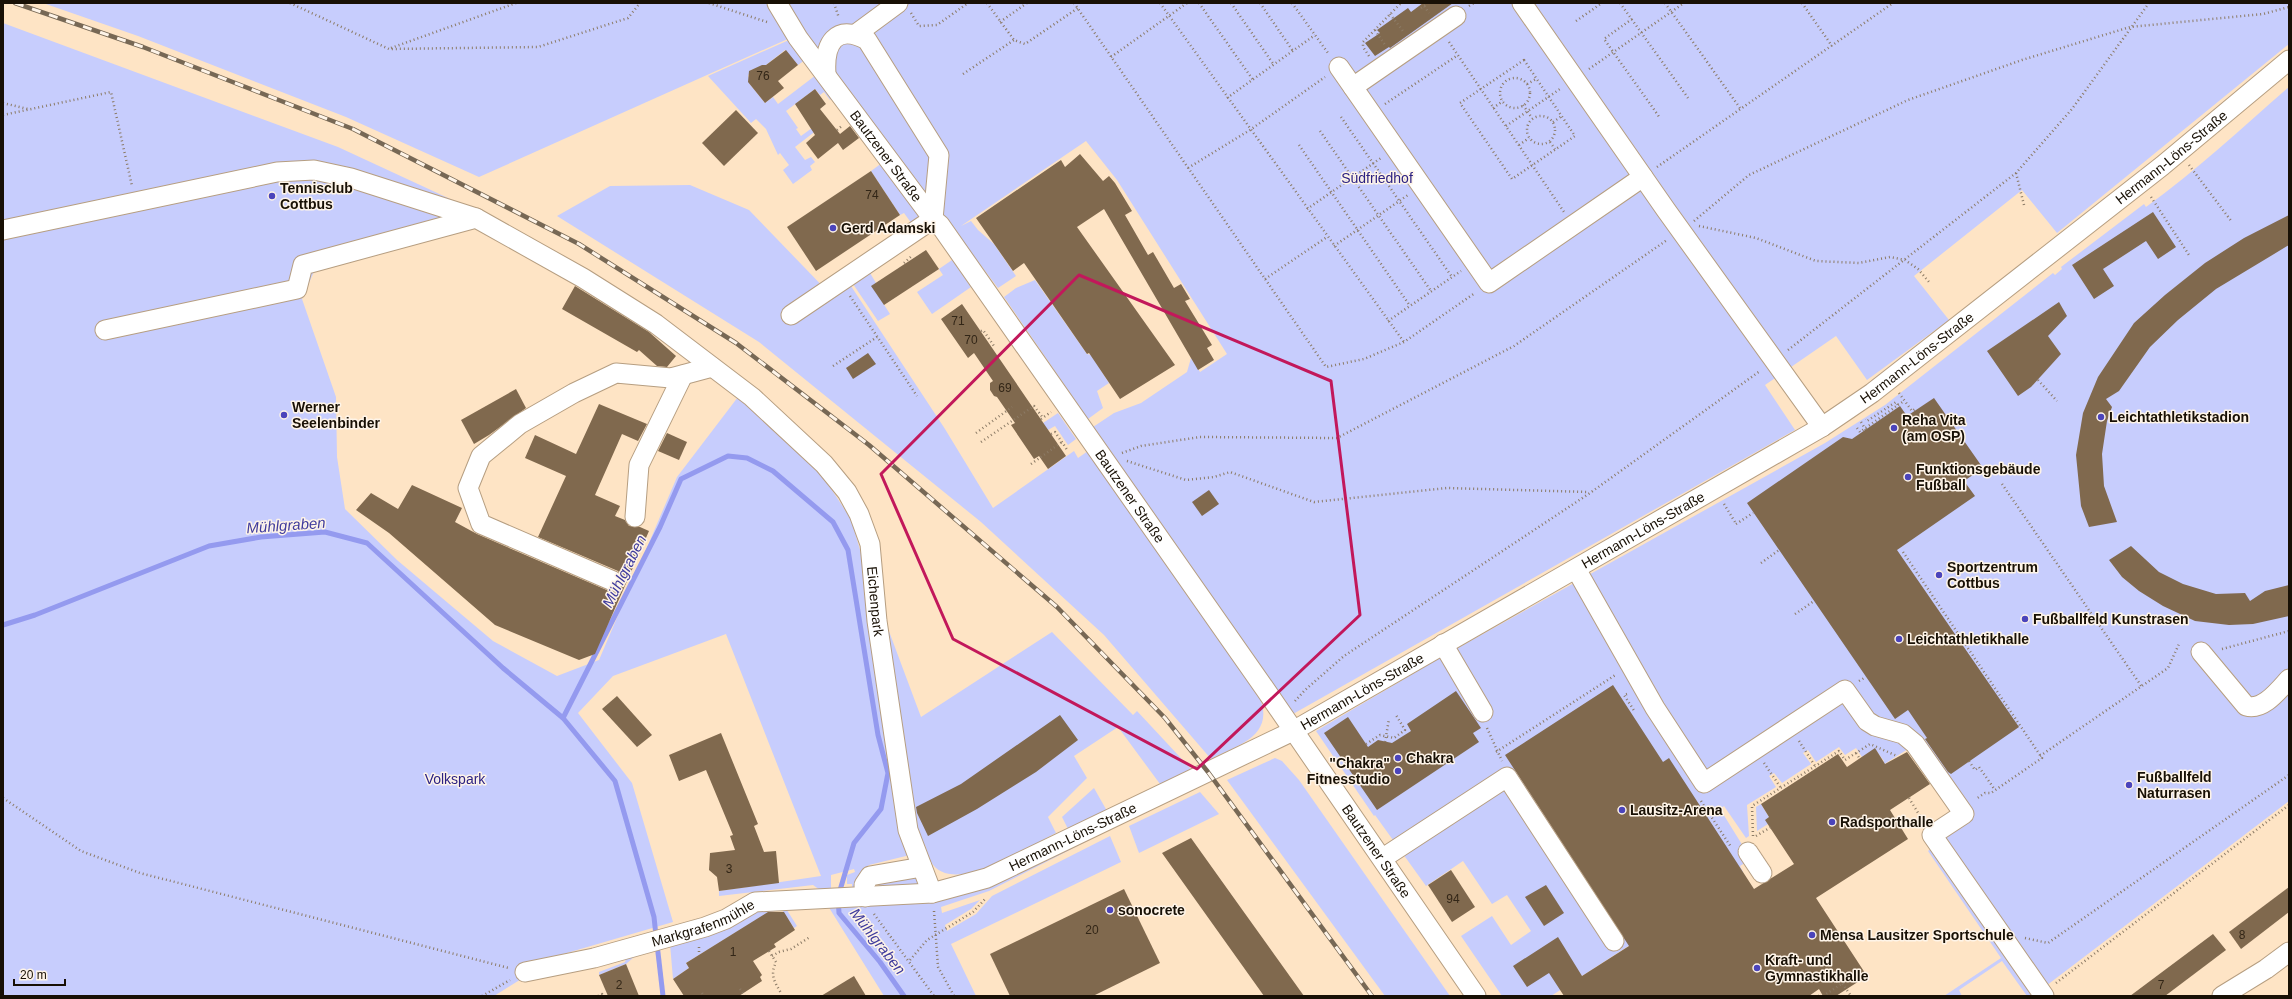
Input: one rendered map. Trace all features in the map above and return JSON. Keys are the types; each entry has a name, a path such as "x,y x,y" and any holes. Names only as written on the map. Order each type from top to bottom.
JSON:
{"street":[{"name":"Bautzener Straße","path":"777,3 796,34 933,219 940,224 1109,459 1293,732 1383,858 1476,996"},
{"path":"1522,3 1681,231 1776,360 1822,427"},
{"path":"856,34 903,6"},
{"path":"1353,87 1456,16"},
{"path":"791,315 933,219 939,155 867,40 856,34 843,33 830,42 825,57 826,74"},
{"name":"Hermann-Löns-Straße","path":"932,893 987,878 1293,732 1822,427 1872,393 1949,335 2162,166 2289,60"},
{"path":"1338,68 1396,148 1489,283 1643,177"},
{"name":"Eichenpark","path":"3,230 277,172 314,170 351,178 476,218 589,282 656,324 752,397 824,464 846,492 858,514 870,544 877,621 908,830 932,893"},
{"path":"105,330 297,289 303,264 476,218"},
{"path":"613,581 481,524 468,488 482,456 520,424 574,393 616,373 671,378 712,367"},
{"path":"635,517 639,465 683,375"},
{"path":"1576,569 1655,708 1704,783 1845,690 1871,723 1891,732 1903,734 1915,744 1964,814 1932,835 2048,991"},
{"path":"1444,644 1483,712"},
{"path":"2202,652 2246,706 2253,708 2260,706 2289,679"},
{"path":"1383,858 1507,776 1614,942"},
{"path":"1751,845 1762,873"},
{"path":"862,902 864,885 870,876 922,867"},
{"name":"Markgrafenmühle","path":"525,972 573,963 714,924 755,902 826,898 862,902 932,893"},
{"path":"2222,996 2266,969 2289,952"}],"path":[{"path":"290,3 389,49 538,47 628,18 640,3"},
{"path":"389,49 516,3"},
{"path":"709,3 796,34"},
{"path":"903,6 919,26 936,25 968,3"},
{"path":"987,3 1014,40 1025,44 1078,8"},
{"path":"1000,22 1027,3"},
{"path":"1074,3 1326,367 1364,359 1404,342 1489,283"},
{"path":"1160,3 1404,342"},
{"path":"1111,57 1187,3"},
{"path":"1199,3 1253,80"},
{"path":"1231,3 1274,65"},
{"path":"1260,3 1293,51"},
{"path":"1188,168 1250,130 1338,68 1292,3"},
{"path":"1363,46 1363,42 1401,3"},
{"path":"1422,3 1427,10"},
{"path":"1421,8 1428,3"},
{"path":"1576,21 1602,3"},
{"path":"1620,3 1688,98"},
{"path":"1665,3 1740,108"},
{"path":"1506,126 1684,3"},
{"path":"1802,3 1832,46"},
{"path":"1643,177 1740,108 1893,3"},
{"path":"1281,713 1292,705 1304,690 1344,656 1590,492 1776,360 2016,173 2072,109 2130,27 2149,3"},
{"path":"1929,282 1918,269 1905,260 1890,257 1859,263 1816,261 1756,238 1691,224 1749,175 1908,100 2022,60 2130,27 2263,14 2289,8"},
{"path":"1390,14 1401,28"},
{"path":"1632,19 1604,39 1660,118"},
{"path":"1439,27 1573,225"},
{"path":"1375,30 1388,48"},
{"path":"1227,98 1315,35"},
{"path":"963,74 1014,40"},
{"path":"1372,114 1458,55"},
{"path":"1524,60 1575,136 1512,179 1460,103 1503,74 1524,60"},
{"path":"1503,74 1507,80"},
{"path":"1518,78 1528,84 1530,96 1524,105 1512,107 1503,101 1501,90 1507,80 1518,78"},
{"path":"1528,84 1536,79"},
{"path":"3,115 111,92 135,202"},
{"path":"1493,108 1503,101"},
{"path":"3,103 28,109"},
{"path":"1524,105 1532,118"},
{"path":"1543,115 1553,122 1555,132 1550,142 1539,144 1529,138 1526,128 1532,118 1543,115"},
{"path":"1553,122 1562,116"},
{"path":"1341,117 1452,277"},
{"path":"837,130 843,125"},
{"path":"1320,131 1431,292"},
{"path":"1519,145 1529,138"},
{"path":"1550,142 1555,150"},
{"path":"1299,145 1410,306"},
{"path":"1307,209 1396,148"},
{"path":"2189,165 2232,222"},
{"path":"2016,173 2024,206"},
{"path":"1334,246 1422,186"},
{"path":"2150,195 2189,255"},
{"path":"1109,459 1141,446 1200,437 1337,438 1514,346 1681,231"},
{"path":"1265,279 1327,237"},
{"path":"1388,321 1474,262"},
{"path":"840,282 917,396"},
{"path":"980,331 983,330 994,346"},
{"path":"833,366 877,337"},
{"path":"2038,380 2057,401"},
{"path":"1900,395 1912,411 1915,409 1916,411"},
{"path":"1857,428 1860,432 1904,400"},
{"path":"1868,421 1896,402 1898,405"},
{"path":"981,442 1034,406 1043,418"},
{"path":"976,432 1012,407"},
{"path":"1863,425 1865,429"},
{"path":"1051,434 1054,432 1068,451"},
{"path":"1031,464 1062,442"},
{"path":"1109,459 1186,480 1214,478 1230,472 1314,502 1447,488 1590,492"},
{"path":"2002,484 2142,687"},
{"path":"1723,502 1735,523 1753,513"},
{"path":"1761,563 1779,550"},
{"path":"1903,552 2042,758 1991,793 1985,793 1972,802"},
{"path":"1795,614 1814,601"},
{"path":"2202,652 2214,651 2289,630"},
{"path":"2040,756 2168,668 2179,644"},
{"path":"1496,752 1609,680"},
{"path":"1483,712 1488,734 1496,752 1507,770 1507,776"},
{"path":"1366,744 1380,735 1394,738 1405,730 1396,715"},
{"path":"1385,742 1389,719"},
{"path":"1751,845 1752,806 1839,751 1845,760 1870,744 1897,756"},
{"path":"1856,753 1860,759"},
{"path":"1810,757 1815,766"},
{"path":"1969,762 1975,770 1980,767 1995,790"},
{"path":"2026,937 2048,943 2289,775"},
{"path":"1775,780 1780,788"},
{"path":"3,798 81,851 140,873 525,972"},
{"path":"1699,798 1738,858 1771,827"},
{"path":"1908,798 1932,835"},
{"path":"2048,991 2289,805"},
{"path":"932,893 938,967 954,996"},
{"path":"910,960 927,940 936,933 973,912 990,893"},
{"path":"862,902 910,960 934,996"},
{"path":"772,956 779,952 791,949 810,937"},
{"path":"769,951 776,962 772,978 781,993"},
{"path":"1823,996 1863,970"},
{"path":"482,996 525,972"},
{"path":"1838,977 1851,996"},
{"path":"740,989 745,996"},
{"path":"598,996 602,994 603,996"}],"highlighted area":[{"path":"1079,275 1331,381 1360,615 1197,769 953,639 881,474"}],"green space":[{"path":"43,3 768,3 790,38 479,177 346,117 138,36"},
{"name":"Südfriedhof","path":"788,3 2289,3 2289,44 2057,233 2022,190 1914,276 1949,320 1867,380 1836,336 1765,385 1795,430 1293,714 1093,427 1114,413 1141,403 1187,372 1191,358 1200,372 1227,354 1117,180 1086,141 961,226 971,221 978,230 994,244 1016,276 998,288 812,42"},
{"name":"Volkspark","path":"3,23 338,147 474,210 316,267 302,299 336,397 337,457 345,509 397,560 493,641 557,676 599,660 677,477 738,397 822,475 851,519 865,567 921,717 1052,632 1133,715 1137,711 1192,770 1160,784 1118,727 1074,756 1087,778 1048,817 1056,833 992,866 973,872 956,874 942,872 931,862 925,845 906,856 869,865 861,874 852,894 852,884 847,884 847,875 855,872 854,869 831,875 831,891 820,890 813,885 719,896 719,891 821,876 726,634 613,676 578,713 632,783 673,922 560,955 494,996 3,996"},
{"path":"789,40 805,60 798,65 785,50 766,65 751,70 748,76 752,81 749,83 765,103 773,97 778,104 816,75 833,97 830,100 824,92 820,95 815,89 786,111 798,128 796,129 801,136 823,120 826,123 795,147 805,160 811,157 815,162 810,166 812,170 793,184 783,170 789,165 780,153 778,155 766,129 756,119 751,123 708,76"},
{"name":"Sportzentrum Cottbus","path":"2289,87 2289,801 2038,992 2040,996 2027,996 2002,961 1959,990 1962,996 1944,996 2001,958 1928,851 1962,823 1908,749 1867,775 1866,773 1884,761 1875,749 1862,757 1856,748 1845,755 1839,747 1816,762 1808,750 1803,753 1811,764 1782,783 1774,773 1769,776 1776,787 1747,805 1749,836 1746,838 1724,806 1720,809 1751,859 1740,866 1743,872 1551,996 1502,996 1461,936 1492,916 1511,945 1531,931 1507,895 1492,904 1463,861 1426,886 1375,815 1374,816 1316,731 1440,658 1825,443 1885,405 2053,273 2055,275 2062,269 2061,267 2144,204 2146,207 2183,179"},
{"path":"882,163 919,213 920,217 912,224 904,213 900,215 871,171"},
{"path":"690,185 749,210 831,295 849,283 945,429 993,508 1074,451 1078,458 1088,451 1265,698 1261,701 1263,713 1262,723 1257,732 1250,739 1211,759 1104,635 981,522 759,342 557,216 610,186"},
{"path":"952,260 971,287 932,314 917,292 943,275 939,269"},
{"path":"870,273 876,283 872,286 890,314 878,321 853,284"},
{"path":"1035,280 1087,354 1091,355 1109,383 1097,391 1103,408 1088,419 1004,297 1016,288"},
{"path":"1058,413 1076,439 1068,445 1055,426 1048,430 1043,423"},
{"path":"1275,758 1282,761 1299,780 1450,996 1385,996 1227,780"},
{"path":"1094,788 1107,811 1068,829 1062,817"},
{"path":"1200,792 1219,814 1139,853 1129,826"},
{"path":"1761,804 1769,817 1768,824 1757,831 1756,807"},
{"path":"1109,830 989,891 941,907 942,913 980,900 971,909 945,925 947,931 976,914 992,896 1110,836 1121,862 951,944 976,996 884,996 828,906 939,901 987,885"},
{"path":"910,874 917,880 917,886 879,892 879,883"},
{"path":"763,907 785,907 797,926 794,928 782,910 769,912 686,963 689,968 673,979 670,944"},
{"path":"633,953 634,957 626,964 599,975 599,972 625,962 627,955"}],"building":[{"path":"1423,3 1453,3 1390,48 1389,47 1375,56 1365,43 1380,33 1377,30 1408,8 1411,12"},
{"path":"786,50 798,65 778,81 784,88 765,103 748,82 749,71 762,65 766,65"},
{"path":"815,89 826,104 820,109 840,134 850,126 859,138 843,150 838,143 818,159 806,143 815,135 795,104"},
{"path":"736,110 758,133 724,166 702,143"},
{"path":"1080,154 1103,181 1109,176 1115,183 1132,211 1125,215 1148,255 1153,252 1174,288 1181,284 1190,299 1185,301 1212,345 1207,348 1214,360 1198,370 1104,209 1077,227 1175,365 1120,399 1089,353 1087,354 1024,263 1013,271 976,218 1061,160 1065,167"},
{"name":"Gerd Adamski","path":"871,171 900,215 816,271 787,227"},
{"path":"2153,212 2176,247 2158,259 2146,241 2103,269 2114,286 2094,299 2072,265"},
{"path":"2289,215 2289,245 2216,289 2178,320 2150,347 2119,391 2106,399 2112,407 2107,421 2102,454 2104,486 2117,522 2089,527 2081,506 2076,455 2083,413 2098,377 2134,323 2165,295 2205,263 2244,238"},
{"path":"926,250 939,269 884,305 871,286"},
{"path":"575,286 649,332 676,356 667,367 657,366 639,350 637,352 562,309"},
{"path":"2059,302 2067,316 2048,336 2061,354 2031,387 2018,396 1987,351"},
{"path":"962,304 1066,456 1048,469 1039,456 1034,459 1011,425 1015,423 997,397 994,396 990,390 990,383 993,381 974,353 968,358 941,319"},
{"path":"868,353 876,364 853,379 846,368"},
{"path":"516,389 526,408 474,444 461,420"},
{"name":"Leichtathletikhalle","path":"1934,398 1983,468 1964,481 1975,496 1897,550 2019,727 1951,774 1948,772 1925,739 1927,738 1908,710 1895,719 1747,503 1843,437 1852,439 1900,406 1907,416"},
{"path":"599,404 647,424 638,441 622,434 595,495 620,506 615,516 625,520 629,526 640,527 649,531 595,654 579,660 495,625 389,533 356,510 371,493 398,509 412,485 462,508 455,522 477,534 609,591 619,590 624,580 618,571 538,537 566,476 525,458 535,435 576,454"},
{"path":"667,433 687,442 679,460 658,451"},
{"path":"1209,490 1219,504 1202,516 1192,502"},
{"path":"2131,546 2159,572 2183,584 2216,594 2245,593 2250,601 2265,591 2289,585 2289,616 2253,624 2229,625 2195,621 2163,606 2139,591 2122,577 2109,560"},
{"path":"1613,685 1663,762 1669,758 1754,889 1794,864 1765,820 1769,817 1761,804 1838,754 1847,767 1875,748 1885,764 1907,752 1930,784 1890,810 1908,839 1816,898 1867,976 1836,996 1823,996 1819,989 1809,996 1564,996 1549,973 1527,987 1513,966 1558,937 1582,976 1629,946 1505,755"},
{"name":"Chakra","path":"1456,691 1481,728 1473,733 1479,742 1377,810 1324,733 1348,717 1368,747 1378,740 1392,743 1411,731 1407,724"},
{"path":"617,696 652,735 637,747 602,709"},
{"path":"1060,715 1078,740 1036,772 977,809 928,836 917,813 916,807 961,784"},
{"path":"721,733 758,824 754,826 764,852 776,851 779,883 719,891 717,877 709,870 710,853 735,850 730,836 733,835 706,770 679,781 669,755"},
{"path":"1191,838 1304,996 1264,996 1162,853"},
{"path":"1451,870 1475,907 1452,922 1428,885"},
{"path":"1546,885 1564,913 1544,926 1525,897"},
{"path":"2289,887 2289,912 2241,949 2229,932"},
{"path":"1124,889 1160,963 1093,996 1010,996 990,954"},
{"path":"768,912 784,912 795,930 774,944 776,947 753,961 762,975 760,977 762,981 739,996 684,996 673,979 689,968 686,963"},
{"path":"2213,934 2226,950 2165,996 2130,996"},
{"path":"626,964 639,996 608,996 599,975"},
{"path":"854,976 866,996 821,996"}],"waterway":[{"name":"Mühlgraben","path":"563,718 660,527 681,479 728,456 747,458 773,471 833,522 848,550 878,735 888,773 881,809 854,843 838,897 839,913 880,962 904,996"},
{"name":"Mühlgraben","path":"3,625 35,615 209,546 261,537 325,532 367,543 503,668 563,718 615,781 654,917 656,936"},
{"path":"657,944 663,996"}],"railway":[{"path":"15,3 143,47 353,129 579,244 736,343 869,445 1057,607 1165,718 1208,772 1372,996"}],"place":[{"name":"Tennisclub Cottbus","path":"272,196"},
{"name":"Gerd Adamski","path":"833,228"},
{"name":"Werner Seelenbinder","path":"284,415"},
{"name":"Leichtathletikstadion","path":"2101,417"},
{"name":"Reha Vita (am OSP)","path":"1894,428"},
{"name":"Funktionsgebäude Fußball","path":"1908,477"},
{"name":"Sportzentrum Cottbus","path":"1939,575"},
{"name":"Fußballfeld Kunstrasen","path":"2025,619"},
{"name":"Leichtathletikhalle","path":"1899,639"},
{"name":"Chakra","path":"1398,758"},
{"name":"\"Chakra\" Fitnesstudio","path":"1398,771"},
{"name":"Fußballfeld Naturrasen","path":"2129,785"},
{"name":"Lausitz-Arena","path":"1622,810"},
{"name":"Radsporthalle","path":"1832,822"},
{"name":"sonocrete","path":"1110,910"},
{"name":"Mensa Lausitzer Sportschule","path":"1812,935"},
{"name":"Kraft- und Gymnastikhalle","path":"1757,968"}]}
